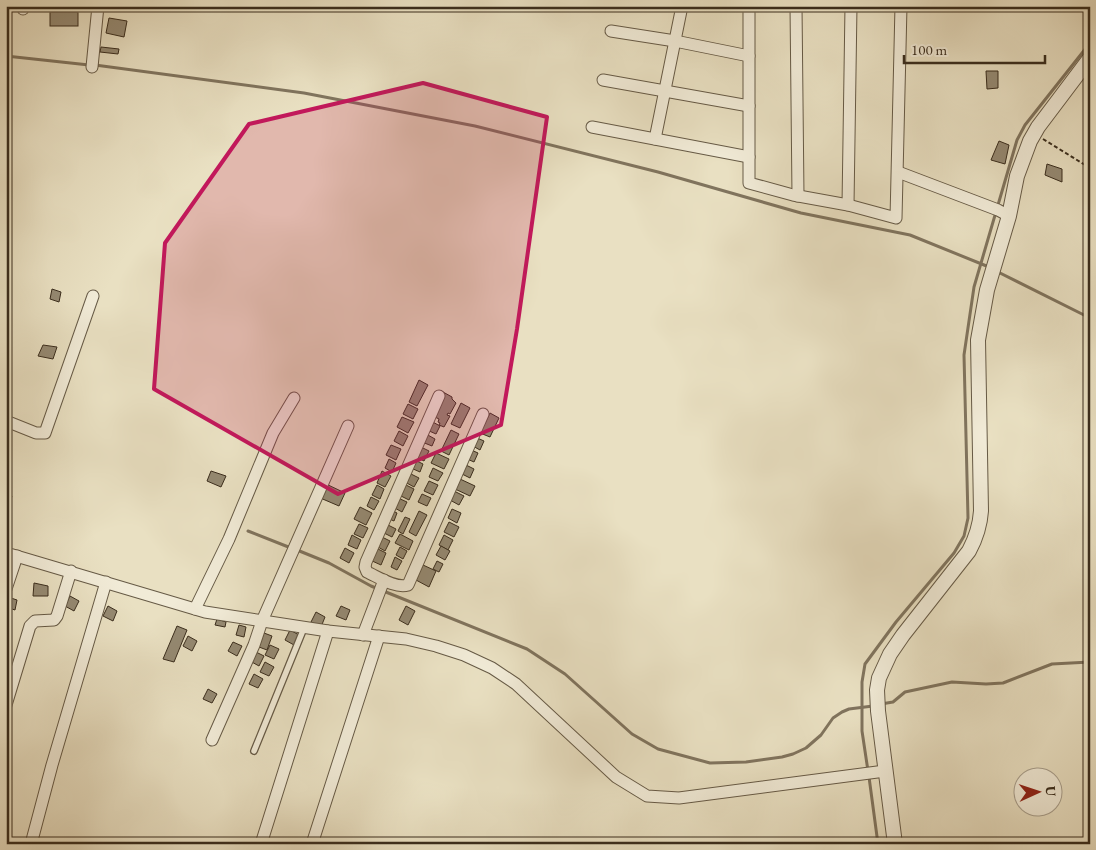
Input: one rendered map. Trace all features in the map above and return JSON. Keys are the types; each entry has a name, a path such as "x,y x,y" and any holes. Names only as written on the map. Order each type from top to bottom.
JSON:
{"street":[{"path":"92,67 98,6"},
{"path":"655,139 682,6"},
{"path":"749,6 749,183 798,196 848,205 896,218 901,6"},
{"path":"796,6 798,196"},
{"path":"848,205 851,6"},
{"path":"611,31 675,41 749,56"},
{"path":"895,844 881,771 878,706 879,678 890,654 903,635 969,551 976,537 980,523 978,340 992,269 1009,216 1017,176 1034,134 1090,58"},
{"path":"603,80 749,106"},
{"path":"592,127 749,157"},
{"path":"898,172 998,210 1009,216"},
{"path":"6,420 36,433 45,433 93,296"},
{"path":"439,396 366,562 367,572 384,580 400,586 408,585 483,414"},
{"path":"194,609 229,539 273,433 294,398"},
{"path":"212,740 348,426"},
{"path":"6,588 12,554 194,609 328,632 406,639 464,655 492,668 516,684 616,777 647,796 679,798 881,771"},
{"path":"6,705 30,626 35,621 54,620 57,616 71,571"},
{"path":"363,635 384,580"},
{"path":"31,844 52,765 106,582"},
{"path":"260,844 328,632"},
{"path":"312,844 379,636"}],"lane":[{"path":"254,751 304,628"}],"path":[{"path":"1034,134 1090,168"}],"highlighted area":[{"path":"423,83 547,117 517,329 501,425 338,494 154,389 165,243 249,124"}],"building":[{"path":"50,12 78,12 78,26 50,26"},
{"path":"109,18 127,21 124,37 106,33"},
{"path":"101,47 119,49 118,54 100,52"},
{"path":"986,71 998,71 998,88 987,89"},
{"path":"999,141 1009,145 1005,164 991,160"},
{"path":"1047,164 1062,169 1062,182 1045,175"},
{"path":"52,289 61,292 59,302 50,299"},
{"path":"43,345 57,347 53,359 38,356"},
{"path":"419,380 428,385 417,406 409,402"},
{"path":"443,392 452,397 456,403 450,414 448,413 447,415 450,416 444,427 439,425 439,419 431,415"},
{"path":"461,403 470,408 460,428 451,424"},
{"path":"408,404 418,409 413,419 403,414"},
{"path":"490,413 499,418 490,437 480,433"},
{"path":"402,417 414,422 408,433 397,427"},
{"path":"431,421 440,426 436,434 427,430"},
{"path":"451,430 459,434 449,455 441,451"},
{"path":"399,431 408,436 403,446 394,441"},
{"path":"426,434 435,439 432,446 422,442"},
{"path":"475,437 484,441 480,450 471,445"},
{"path":"391,445 401,449 396,460 386,455"},
{"path":"421,447 429,451 424,461 416,457"},
{"path":"469,449 478,453 474,462 465,458"},
{"path":"436,453 449,459 444,469 431,463"},
{"path":"389,459 396,463 392,472 385,468"},
{"path":"415,460 423,464 420,472 411,468"},
{"path":"464,464 474,469 470,478 460,473"},
{"path":"433,468 443,473 438,481 429,477"},
{"path":"211,471 226,476 221,487 207,481"},
{"path":"382,471 391,476 385,487 377,483"},
{"path":"409,473 419,478 414,487 405,482"},
{"path":"460,479 475,486 470,496 455,489"},
{"path":"429,481 438,485 433,495 424,491"},
{"path":"324,483 345,493 339,506 318,497"},
{"path":"404,484 414,489 409,500 399,495"},
{"path":"377,485 384,489 380,499 372,495"},
{"path":"454,491 464,496 459,505 450,500"},
{"path":"6,494 12,496 6,516"},
{"path":"422,494 431,498 427,506 418,502"},
{"path":"371,497 379,501 374,510 367,506"},
{"path":"398,498 407,502 402,512 393,507"},
{"path":"360,507 372,513 366,525 354,519"},
{"path":"452,509 461,513 457,523 448,518"},
{"path":"391,510 397,513 394,521 387,518"},
{"path":"419,511 427,515 416,536 409,532"},
{"path":"405,517 410,519 403,534 398,531"},
{"path":"449,522 459,527 454,537 444,532"},
{"path":"359,524 368,528 363,538 354,534"},
{"path":"386,524 396,529 392,537 382,532"},
{"path":"6,530 11,532 6,542"},
{"path":"400,534 413,541 409,550 395,543"},
{"path":"352,535 361,540 357,549 348,545"},
{"path":"444,535 453,540 448,550 439,545"},
{"path":"382,537 390,541 385,551 378,547"},
{"path":"441,546 450,551 445,560 436,555"},
{"path":"400,547 407,551 403,559 396,555"},
{"path":"345,548 354,553 349,563 340,558"},
{"path":"376,548 386,553 381,565 370,560"},
{"path":"395,557 402,561 397,570 391,567"},
{"path":"437,561 443,564 439,572 433,569"},
{"path":"423,565 436,571 429,587 416,580"},
{"path":"34,583 48,586 48,596 33,596"},
{"path":"70,596 79,601 74,611 65,606"},
{"path":"8,597 17,600 15,610 6,607"},
{"path":"108,606 117,611 113,621 103,616"},
{"path":"341,606 350,610 346,620 336,616"},
{"path":"406,606 415,611 408,625 399,620"},
{"path":"316,612 325,617 321,627 311,622"},
{"path":"217,619 226,622 225,627 215,625"},
{"path":"239,625 246,627 244,637 236,635"},
{"path":"177,626 187,630 174,662 163,659"},
{"path":"290,630 299,635 294,645 285,640"},
{"path":"264,633 272,636 267,650 259,647"},
{"path":"188,636 197,641 192,651 183,646"},
{"path":"233,642 242,646 237,656 228,651"},
{"path":"270,645 279,649 274,659 265,655"},
{"path":"254,651 264,656 259,666 250,661"},
{"path":"265,662 274,667 269,676 260,672"},
{"path":"254,674 263,679 258,688 249,684"},
{"path":"208,689 217,694 212,703 203,699"}],"waterway":[{"path":"868,771 862,731 862,682 865,664 896,622 954,553 964,536 968,518 964,355 974,287 1017,140 1025,125 1090,43"},
{"path":"6,56 89,65"},
{"path":"95,65 304,93 475,126 658,172 801,213 910,235 989,267"},
{"path":"996,271 1090,318"},
{"path":"248,531 291,548"},
{"path":"297,550 329,563 371,586 527,649 565,674 632,734 658,749 710,763 746,762 782,757 806,748 821,735 833,718 842,712 849,709 873,706"},
{"path":"881,704 893,702 905,692 952,682 1003,683 1052,664 1090,662"},
{"path":"869,777 878,844"}]}
